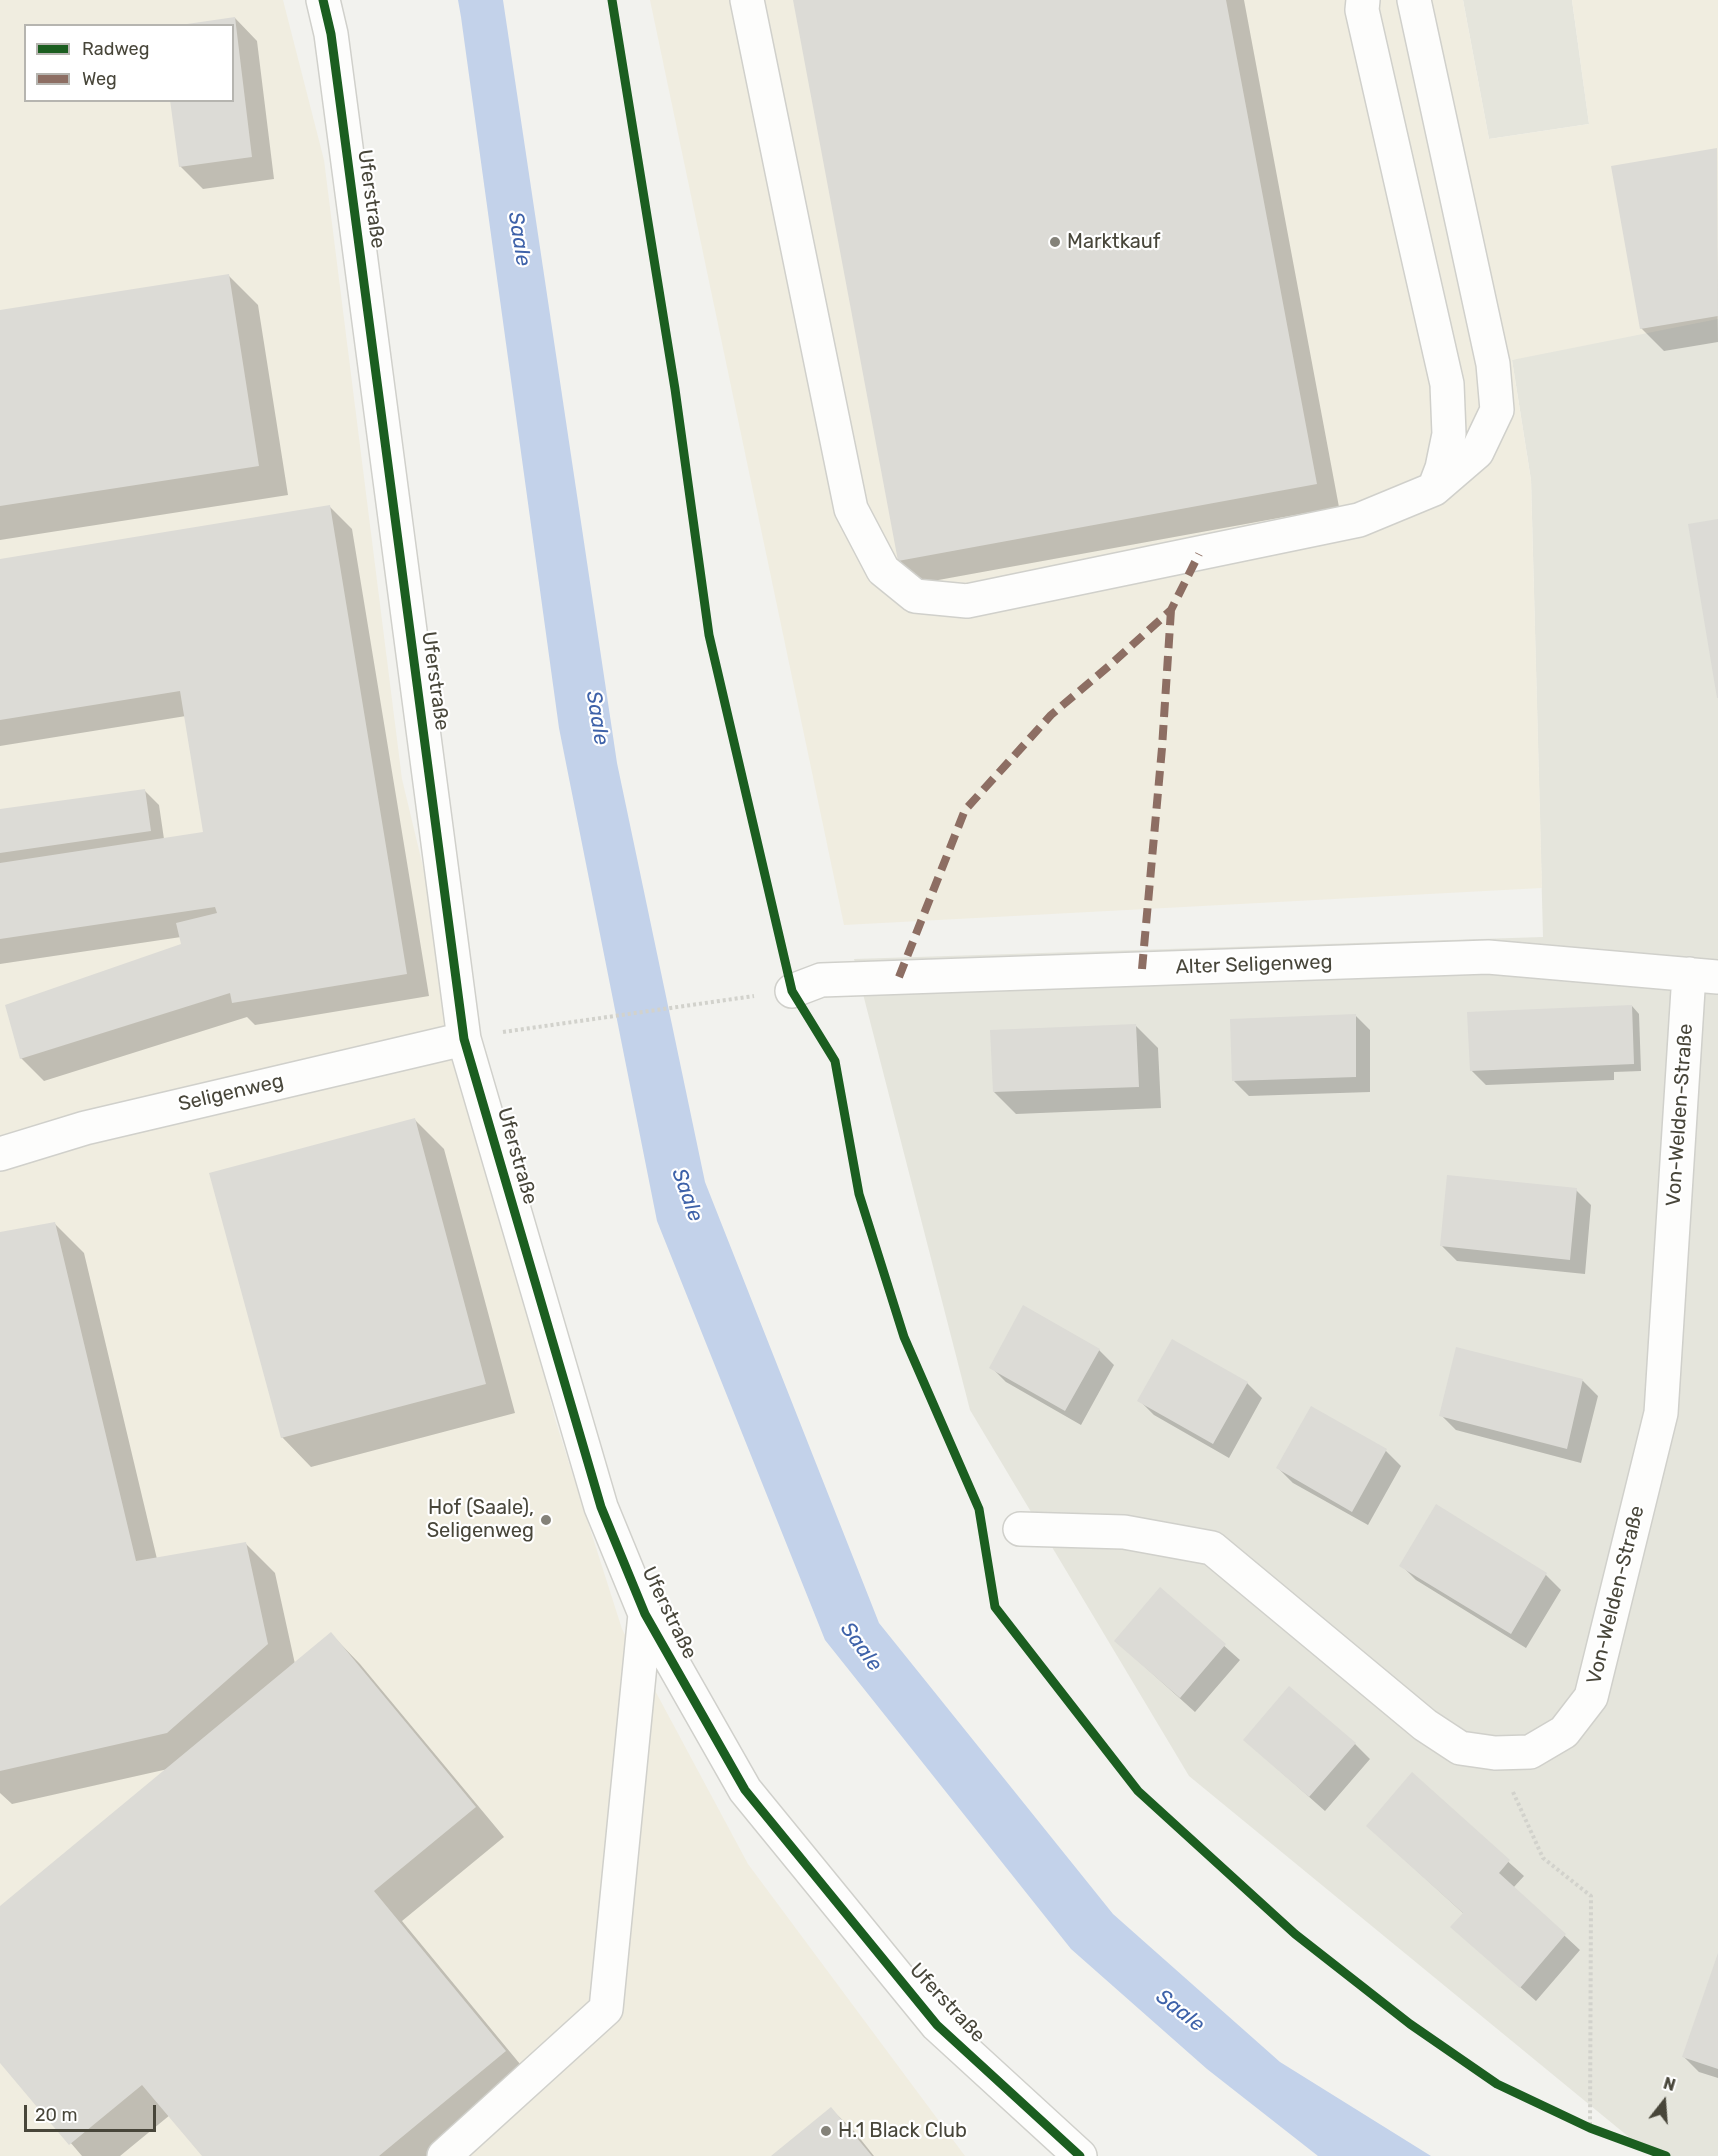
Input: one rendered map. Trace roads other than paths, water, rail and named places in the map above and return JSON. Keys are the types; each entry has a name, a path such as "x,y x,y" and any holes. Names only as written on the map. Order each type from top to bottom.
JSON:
{"street":[{"name":"Uferstraße","path":"322,0 333,46 464,1039 601,1507 645,1614 745,1790 937,2025 1080,2156"},
{"path":"747,0 851,509 883,570 915,596 967,601 1359,520 1434,489 1477,452 1497,410 1493,364 1414,0"},
{"path":"1363,0 1362,10 1447,384 1449,434 1442,468 1434,489"},
{"name":"Alter Seligenweg","path":"778,993 821,980 1488,957 1704,976"},
{"name":"Von-Welden-Straße","path":"1020,1529 1124,1532 1212,1548 1425,1725 1460,1748 1495,1753 1530,1752 1564,1732 1591,1697 1661,1413 1704,976"},
{"name":"Seligenweg","path":"0,1154 85,1128 464,1039"},
{"path":"444,2156 606,2009 645,1614"}],"water":[{"name":"Saale","path":"458,0 503,0 617,763 705,1182 879,1623 1113,1914 1280,2062 1431,2156 1318,2156 1207,2069 1071,1949 825,1640 657,1221 559,728"}],"place":[{"name":"Marktkauf","path":"1055,242"},
{"name":"Hof (Saale), Seligenweg","path":"546,1520"},
{"name":"H.1 Black Club","path":"826,2131"}]}
